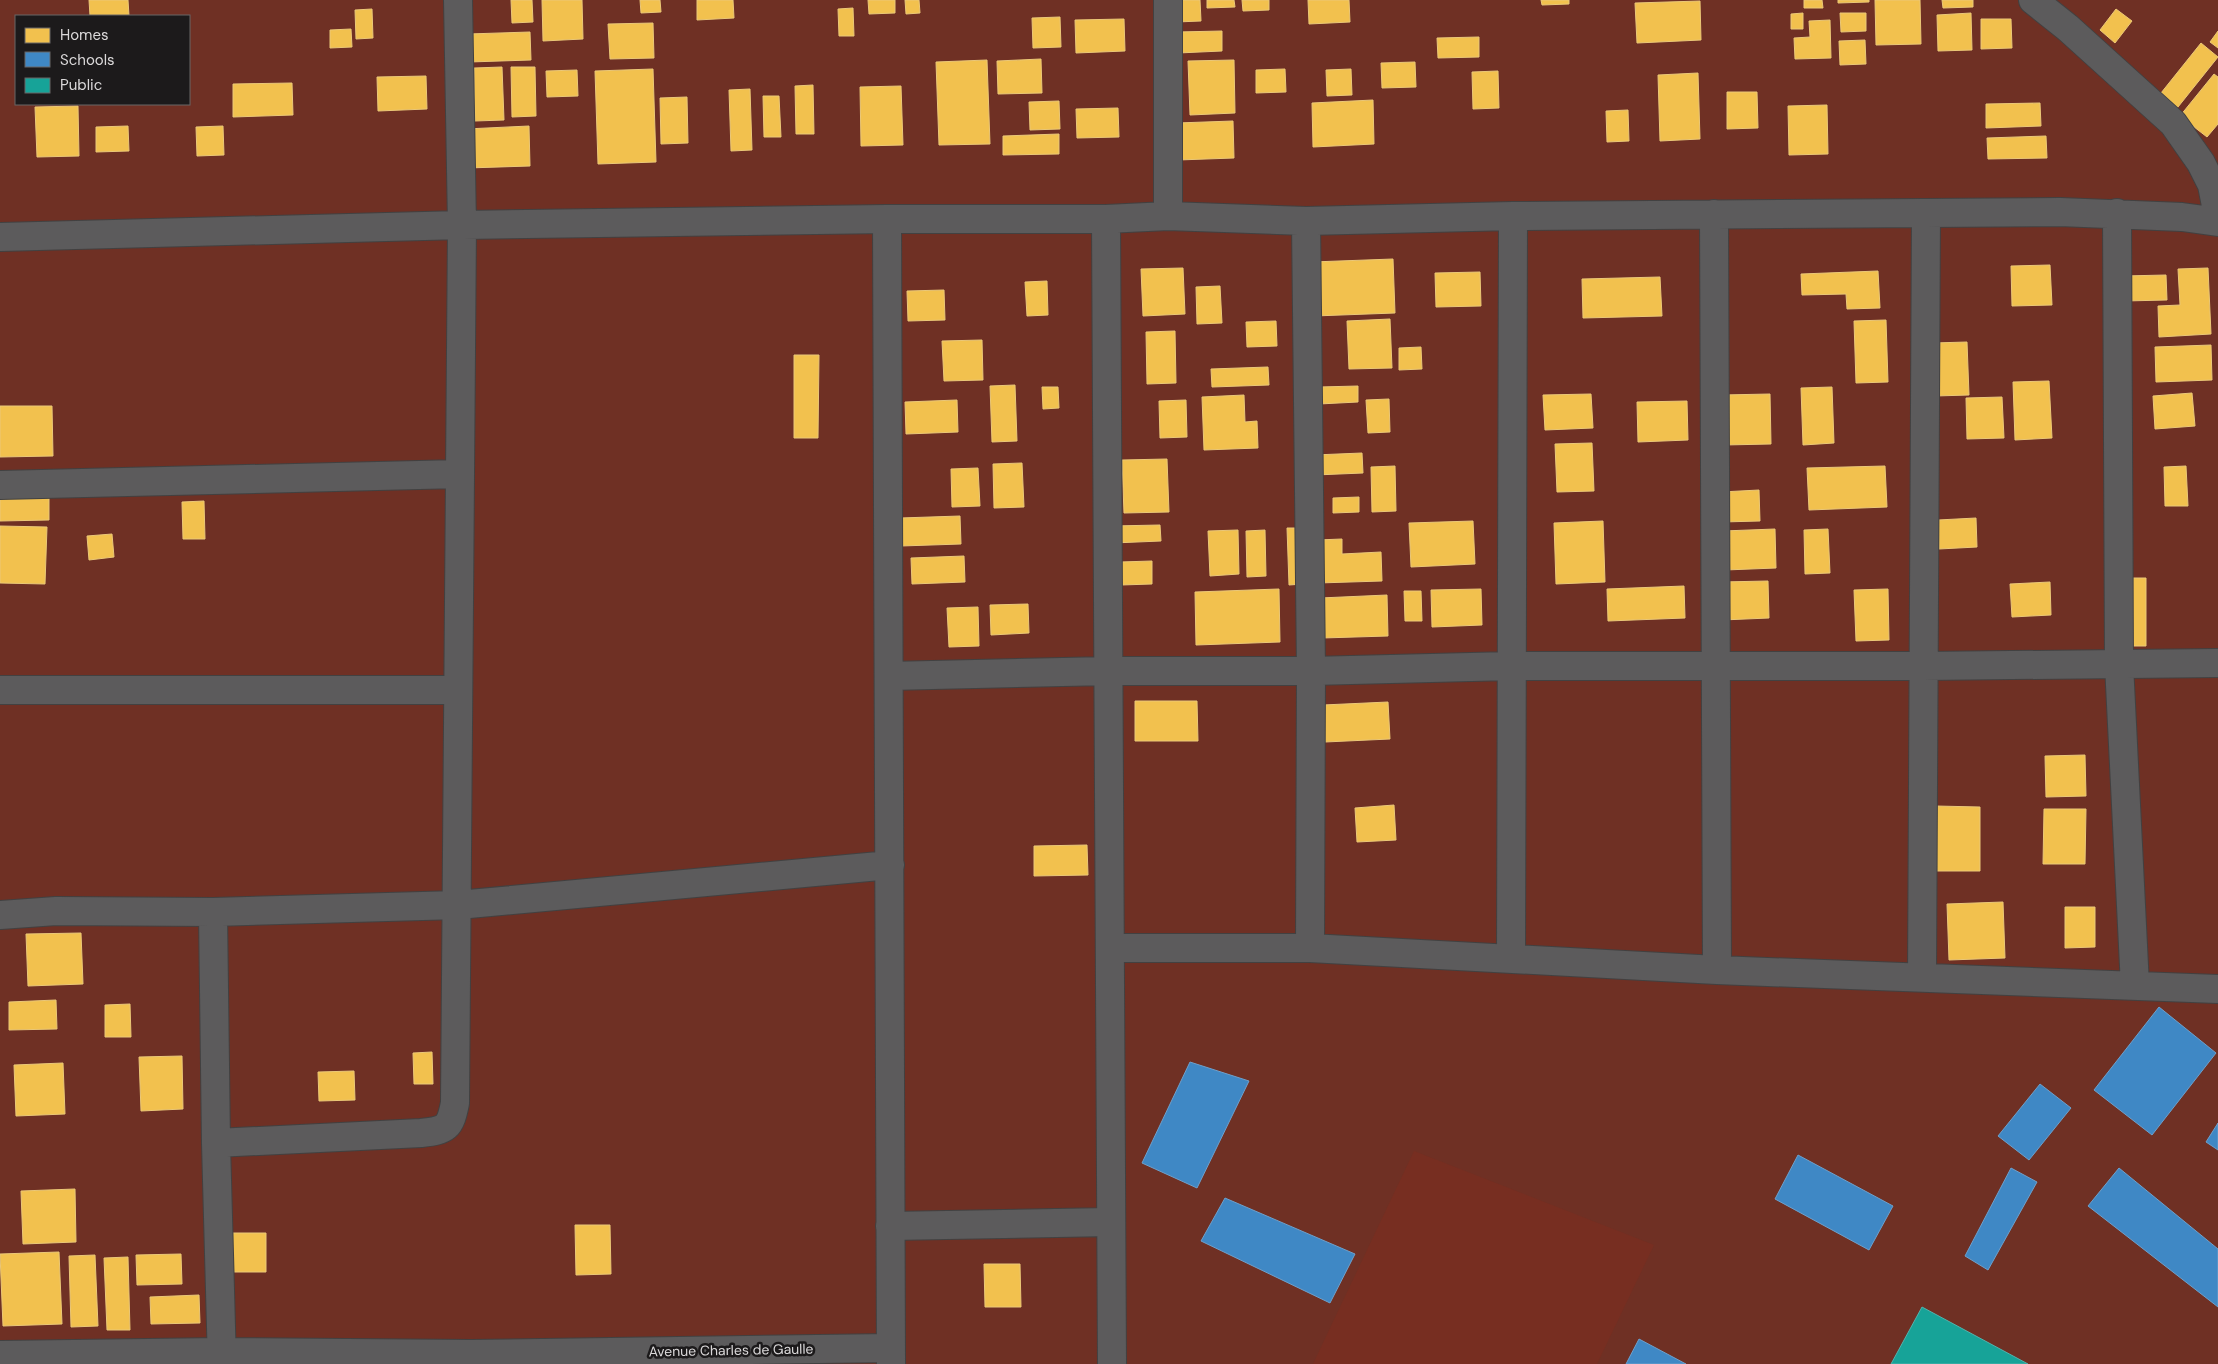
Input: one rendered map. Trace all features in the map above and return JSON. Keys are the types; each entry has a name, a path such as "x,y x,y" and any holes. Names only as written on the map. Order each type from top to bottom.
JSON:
{"street":[{"path":"216,1143 440,1131 448,1126 455,1103 462,225 458,0"},
{"path":"1168,0 1168,216"},
{"path":"2033,0 2068,28 2173,123 2215,182 2218,216"},
{"path":"0,237 462,225 1168,216 1306,221 1714,214 2116,213 2182,217 2218,222"},
{"path":"2116,213 2118,664 2135,986"},
{"path":"1714,214 1717,970"},
{"path":"1922,977 1926,214"},
{"path":"1511,959 1510,666 1513,216"},
{"path":"1106,218 1112,1364"},
{"path":"887,219 891,1356"},
{"path":"1306,221 1312,671 1310,948"},
{"path":"0,485 460,474"},
{"path":"888,676 1109,671 1312,671 1510,666 1715,667 2218,663"},
{"path":"0,690 458,690"},
{"path":"0,915 56,911 214,912 458,905 890,865"},
{"path":"214,912 216,1143 222,1358"},
{"path":"1110,948 1310,948 1717,970 2218,989"},
{"path":"890,1226 1110,1222"},
{"name":"Avenue Charles de Gaulle","path":"0,1355 471,1359 891,1356"}],"shaded area":[{"path":"0,0 2218,0 2218,1364 0,1364"},
{"path":"1414,1151 1654,1245 1597,1364 1313,1364"}],"building: Homes":[{"path":"89,0 128,0 129,15 90,15"},
{"path":"511,0 532,0 533,22 512,23"},
{"path":"542,0 582,0 583,39 543,41"},
{"path":"640,0 660,0 661,12 641,13"},
{"path":"697,0 733,0 734,18 697,20"},
{"path":"868,0 895,0 895,13 869,14"},
{"path":"905,0 919,0 920,13 906,14"},
{"path":"1175,0 1200,0 1201,21 1176,22"},
{"path":"1207,0 1234,0 1235,7 1207,8"},
{"path":"1242,0 1269,0 1269,10 1243,11"},
{"path":"1308,0 1349,0 1350,22 1309,24"},
{"path":"1541,0 1569,0 1569,4 1542,5"},
{"path":"1804,0 1822,0 1823,8 1804,8"},
{"path":"1838,0 1869,0 1869,2 1838,3"},
{"path":"1875,0 1920,0 1921,44 1876,45"},
{"path":"1942,0 1973,0 1973,7 1943,8"},
{"path":"1700,1 1701,40 1637,43 1635,3"},
{"path":"853,8 854,36 839,36 838,9"},
{"path":"372,9 373,38 356,39 355,10"},
{"path":"2116,9 2132,21 2115,43 2100,30"},
{"path":"1803,13 1803,29 1791,29 1791,14"},
{"path":"1840,13 1866,13 1866,31 1841,32"},
{"path":"1971,13 1972,50 1938,51 1937,15"},
{"path":"1060,17 1061,47 1033,48 1032,18"},
{"path":"1124,19 1125,51 1076,53 1075,20"},
{"path":"1981,19 2011,19 2012,48 1981,49"},
{"path":"1830,20 1831,58 1795,59 1794,38 1810,37 1809,21"},
{"path":"653,23 654,58 610,59 608,24"},
{"path":"351,29 352,47 330,48 330,30"},
{"path":"1222,31 1222,51 1178,53 1177,32"},
{"path":"2218,31 2218,48 2210,42"},
{"path":"530,32 531,60 469,62 468,34"},
{"path":"1479,37 1479,57 1438,58 1437,38"},
{"path":"1865,40 1866,64 1840,65 1839,41"},
{"path":"2201,43 2218,57 2174,112 2157,98"},
{"path":"1041,59 1042,93 998,94 997,61"},
{"path":"987,60 990,144 939,145 936,62"},
{"path":"1234,60 1235,113 1190,115 1188,61"},
{"path":"1415,62 1416,87 1382,88 1381,63"},
{"path":"502,67 504,120 475,121 474,68"},
{"path":"511,67 535,67 536,116 512,117"},
{"path":"653,69 656,162 598,164 595,71"},
{"path":"1285,69 1286,92 1256,93 1256,70"},
{"path":"1351,69 1352,95 1327,96 1326,70"},
{"path":"577,70 578,96 547,97 546,71"},
{"path":"1498,71 1499,108 1473,109 1472,72"},
{"path":"1698,73 1700,139 1660,141 1658,75"},
{"path":"2214,74 2218,77 2218,124 2207,137 2180,116"},
{"path":"426,76 427,109 378,111 377,77"},
{"path":"292,83 293,115 233,117 233,84"},
{"path":"813,85 814,134 796,134 795,86"},
{"path":"901,86 903,145 861,146 860,87"},
{"path":"750,89 752,150 731,151 729,90"},
{"path":"1727,92 1757,92 1758,128 1727,129"},
{"path":"763,96 779,96 781,137 764,137"},
{"path":"687,97 688,143 661,144 660,98"},
{"path":"1373,100 1374,144 1313,147 1312,103"},
{"path":"1059,101 1060,129 1030,130 1029,102"},
{"path":"2040,103 2041,126 1986,128 1986,104"},
{"path":"1827,105 1828,154 1789,155 1788,106"},
{"path":"78,106 79,156 37,157 35,107"},
{"path":"1118,108 1119,137 1077,138 1076,109"},
{"path":"1628,110 1629,141 1607,142 1606,111"},
{"path":"1233,121 1234,158 1178,160 1177,123"},
{"path":"128,126 129,151 96,152 96,127"},
{"path":"223,126 224,155 197,156 196,127"},
{"path":"529,126 530,166 467,168 466,129"},
{"path":"1059,134 1059,154 1003,155 1003,136"},
{"path":"2046,136 2047,158 1988,159 1987,138"},
{"path":"1393,259 1395,313 1314,316 1312,262"},
{"path":"2050,265 2052,305 2012,306 2011,266"},
{"path":"1183,268 1185,314 1143,316 1141,269"},
{"path":"2208,268 2211,334 2159,337 2158,306 2180,305 2178,269"},
{"path":"1878,271 1880,308 1847,309 1846,294 1802,295 1801,274"},
{"path":"1480,272 1481,306 1436,307 1435,273"},
{"path":"2166,275 2167,300 2124,301 2123,276"},
{"path":"1660,277 1662,316 1583,318 1582,279"},
{"path":"1047,281 1048,315 1027,316 1025,282"},
{"path":"1220,286 1222,323 1197,324 1196,287"},
{"path":"944,290 945,320 908,321 907,291"},
{"path":"1390,319 1392,368 1349,369 1347,321"},
{"path":"1886,320 1888,382 1856,383 1854,321"},
{"path":"1276,321 1277,346 1247,347 1246,322"},
{"path":"1175,331 1176,383 1147,384 1146,332"},
{"path":"982,340 983,380 944,381 942,341"},
{"path":"1967,342 1969,395 1935,396 1933,343"},
{"path":"2211,345 2212,380 2156,382 2155,347"},
{"path":"1421,347 1422,369 1399,370 1399,348"},
{"path":"794,355 819,355 818,438 794,438"},
{"path":"1268,367 1269,385 1212,387 1211,369"},
{"path":"2049,381 2052,438 2015,440 2013,382"},
{"path":"1015,385 1017,441 992,442 990,386"},
{"path":"1358,386 1358,402 1319,404 1319,387"},
{"path":"1042,387 1058,387 1059,408 1043,409"},
{"path":"1832,387 1834,443 1803,445 1801,388"},
{"path":"2192,393 2195,426 2155,429 2153,396"},
{"path":"1591,394 1593,428 1545,430 1543,395"},
{"path":"1770,394 1771,444 1724,445 1722,395"},
{"path":"1244,395 1245,422 1257,421 1258,448 1204,450 1202,397"},
{"path":"2002,397 2004,438 1967,439 1966,398"},
{"path":"1389,399 1390,432 1368,433 1366,400"},
{"path":"957,400 958,432 906,434 905,402"},
{"path":"1186,400 1187,437 1160,438 1159,401"},
{"path":"1687,401 1688,440 1638,442 1637,402"},
{"path":"0,406 52,406 53,456 0,457"},
{"path":"1592,443 1594,491 1557,492 1555,444"},
{"path":"1362,453 1363,473 1315,475 1314,455"},
{"path":"1167,459 1169,512 1124,513 1122,460"},
{"path":"1022,463 1024,507 994,508 993,464"},
{"path":"1395,466 1396,511 1372,512 1371,467"},
{"path":"1885,466 1887,507 1809,510 1807,468"},
{"path":"2186,466 2188,506 2165,506 2164,467"},
{"path":"978,468 980,506 952,507 951,469"},
{"path":"1759,490 1760,521 1722,522 1721,492"},
{"path":"49,492 49,520 0,521 0,493"},
{"path":"1359,497 1359,512 1333,513 1333,498"},
{"path":"204,501 205,539 183,539 182,502"},
{"path":"960,516 961,544 901,546 900,518"},
{"path":"1976,518 1977,547 1939,549 1938,520"},
{"path":"1473,521 1475,564 1411,567 1409,523"},
{"path":"1603,521 1605,582 1556,584 1554,523"},
{"path":"1160,525 1161,541 1113,543 1112,526"},
{"path":"0,526 47,527 45,584 0,583"},
{"path":"1287,528 1301,528 1303,584 1289,585"},
{"path":"1775,529 1776,568 1725,570 1723,531"},
{"path":"1828,529 1830,573 1805,574 1804,530"},
{"path":"1238,530 1239,574 1210,576 1208,531"},
{"path":"1265,530 1266,576 1247,577 1246,531"},
{"path":"112,534 114,557 89,560 87,536"},
{"path":"1342,539 1342,554 1381,552 1382,581 1318,583 1317,540"},
{"path":"964,556 965,582 912,584 911,558"},
{"path":"1152,561 1152,584 1121,585 1120,562"},
{"path":"2124,578 2146,578 2146,646 2124,646"},
{"path":"1768,581 1769,618 1722,620 1721,582"},
{"path":"2050,582 2051,615 2012,617 2010,584"},
{"path":"1684,586 1685,618 1608,621 1607,589"},
{"path":"1279,589 1280,642 1196,645 1195,592"},
{"path":"1481,589 1482,625 1432,627 1431,590"},
{"path":"1888,589 1889,640 1856,641 1854,590"},
{"path":"1404,591 1421,591 1422,621 1405,621"},
{"path":"1387,595 1388,636 1322,638 1320,598"},
{"path":"1028,604 1029,633 991,635 990,605"},
{"path":"978,607 979,646 949,647 947,608"},
{"path":"1135,701 1197,701 1198,741 1135,741"},
{"path":"1388,702 1390,739 1325,742 1323,705"},
{"path":"2085,755 2086,796 2046,797 2045,756"},
{"path":"1394,805 1396,840 1357,842 1355,808"},
{"path":"1936,806 1980,807 1980,871 1935,871"},
{"path":"2044,809 2086,809 2085,864 2043,864"},
{"path":"1087,845 1088,875 1034,876 1034,846"},
{"path":"2003,902 2005,958 1949,960 1947,904"},
{"path":"2065,907 2095,907 2095,947 2065,948"},
{"path":"81,933 83,984 28,986 26,934"},
{"path":"56,1000 57,1029 9,1030 9,1002"},
{"path":"130,1004 131,1037 105,1037 105,1005"},
{"path":"432,1052 433,1084 414,1084 413,1053"},
{"path":"182,1056 183,1109 141,1111 139,1057"},
{"path":"63,1063 65,1114 16,1116 14,1065"},
{"path":"354,1071 355,1100 319,1101 318,1072"},
{"path":"75,1189 76,1242 23,1244 21,1191"},
{"path":"575,1225 610,1225 611,1274 576,1275"},
{"path":"232,1233 266,1233 266,1272 231,1272"},
{"path":"59,1252 62,1324 3,1326 0,1254"},
{"path":"181,1254 182,1284 137,1285 136,1255"},
{"path":"95,1255 98,1326 71,1327 69,1256"},
{"path":"128,1257 130,1330 107,1330 104,1258"},
{"path":"984,1264 1020,1264 1021,1307 985,1307"},
{"path":"199,1295 200,1323 151,1324 150,1297"}],"building: Schools":[{"path":"2159,1007 2216,1053 2152,1135 2094,1090"},
{"path":"1190,1062 1249,1081 1197,1188 1142,1163"},
{"path":"2040,1084 2071,1108 2029,1160 1998,1136"},
{"path":"2218,1123 2218,1150 2206,1142"},
{"path":"1798,1155 1893,1206 1869,1250 1775,1199"},
{"path":"2011,1168 2037,1182 1988,1270 1965,1256"},
{"path":"2119,1168 2218,1249 2218,1307 2088,1206"},
{"path":"1225,1198 1355,1254 1330,1303 1201,1241"},
{"path":"1639,1339 1686,1364 1626,1364"}],"building: Public":[{"path":"1922,1307 2028,1364 1891,1364"}]}
